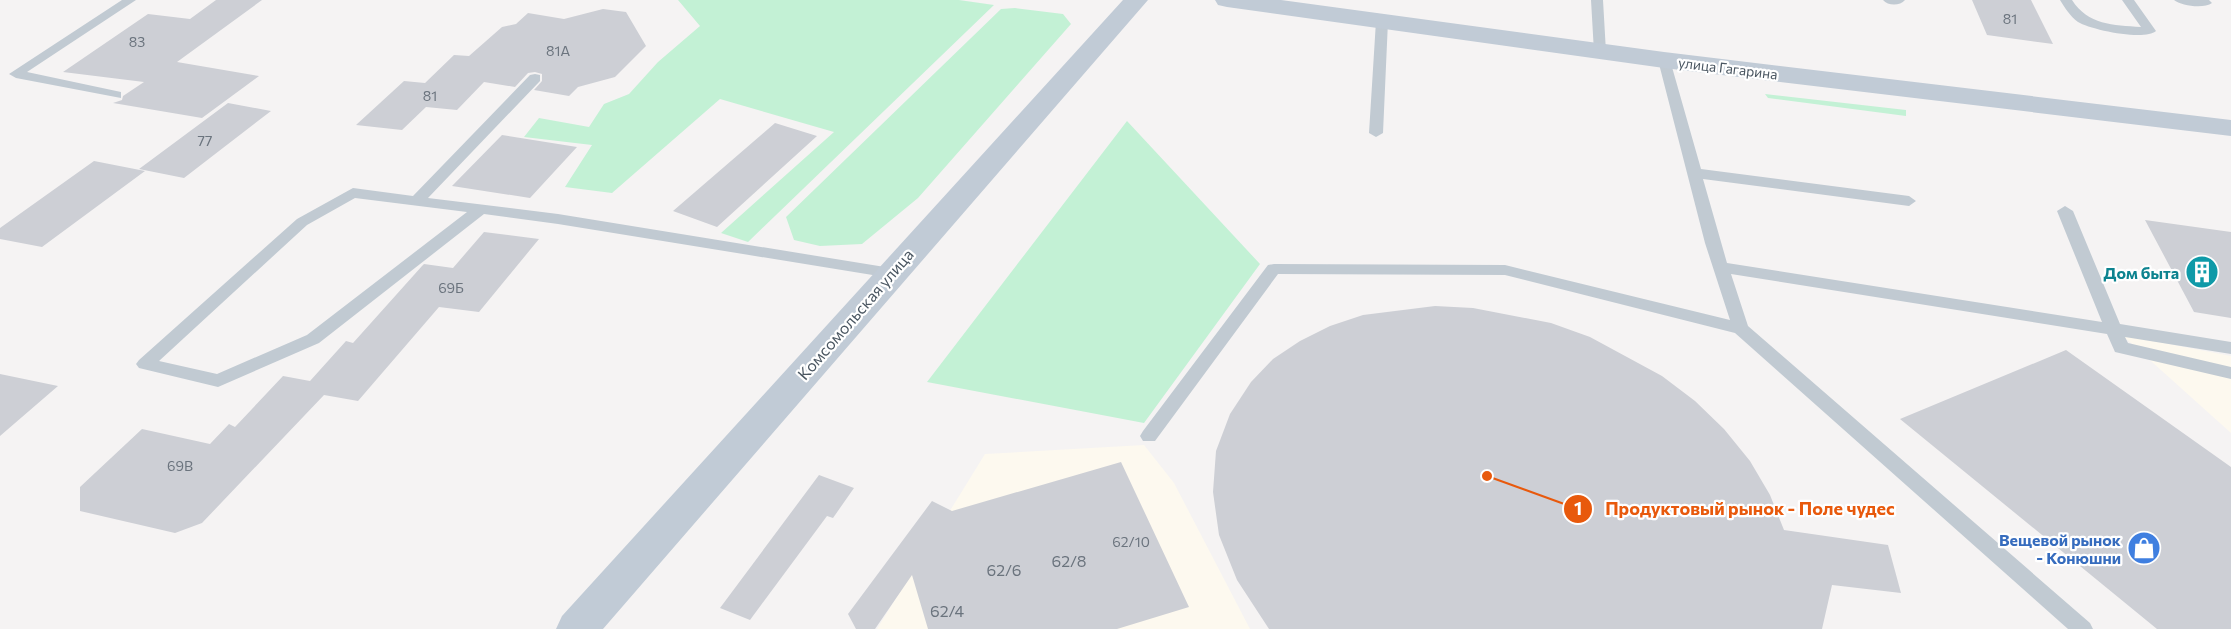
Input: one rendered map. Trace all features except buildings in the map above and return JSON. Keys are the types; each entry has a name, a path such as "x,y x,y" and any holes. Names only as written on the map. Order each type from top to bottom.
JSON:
{"main road":[{"name":"Комсомольская улица","path":"577,629 1136,0"},
{"name":"улица Гагарина","path":"1227,0 1600,52 2231,128"}],"lane":[{"path":"116,95 16,74 130,0"},
{"path":"1597,0 1600,52"},
{"path":"1889,0 1899,0"},
{"path":"2066,0 2073,15 2093,25 2150,30 2128,0"},
{"path":"2180,0 2206,3"},
{"path":"1376,133 1382,21"},
{"path":"1664,60 1720,267 1740,329"},
{"path":"416,201 535,78"},
{"path":"1694,173 1909,201"},
{"path":"481,209 313,339 218,381 145,364 302,222 353,194 481,209 699,240 891,273"},
{"path":"2065,211 2111,329 2121,348 2231,373"},
{"path":"1720,267 2231,348"},
{"path":"1149,436 1274,269 1505,270 1740,329 2084,629"}],"shaded area":[{"path":"2122,335 2231,356 2231,433"},
{"path":"1144,445 1174,483 1250,629 877,629 985,454"}],"green space":[{"path":"678,0 959,0 994,5 748,242 721,233 834,132 720,99 612,193 565,187 592,145 524,137 539,118 589,127 604,104 629,94 658,62 700,26"},
{"path":"1015,8 1063,14 1071,24 918,198 862,244 820,246 794,240 786,217 1001,9"},
{"path":"1765,94 1906,110 1906,116 1768,98"},
{"path":"1127,121 1260,264 1144,423 927,382"}],"place":[{"name":"Дом быта","path":"2202,272"},
{"name":"Продуктовый рынок - Поле чудес","path":"1487,476"},
{"name":"Вещевой рынок - Конюшни","path":"2144,548"}]}
